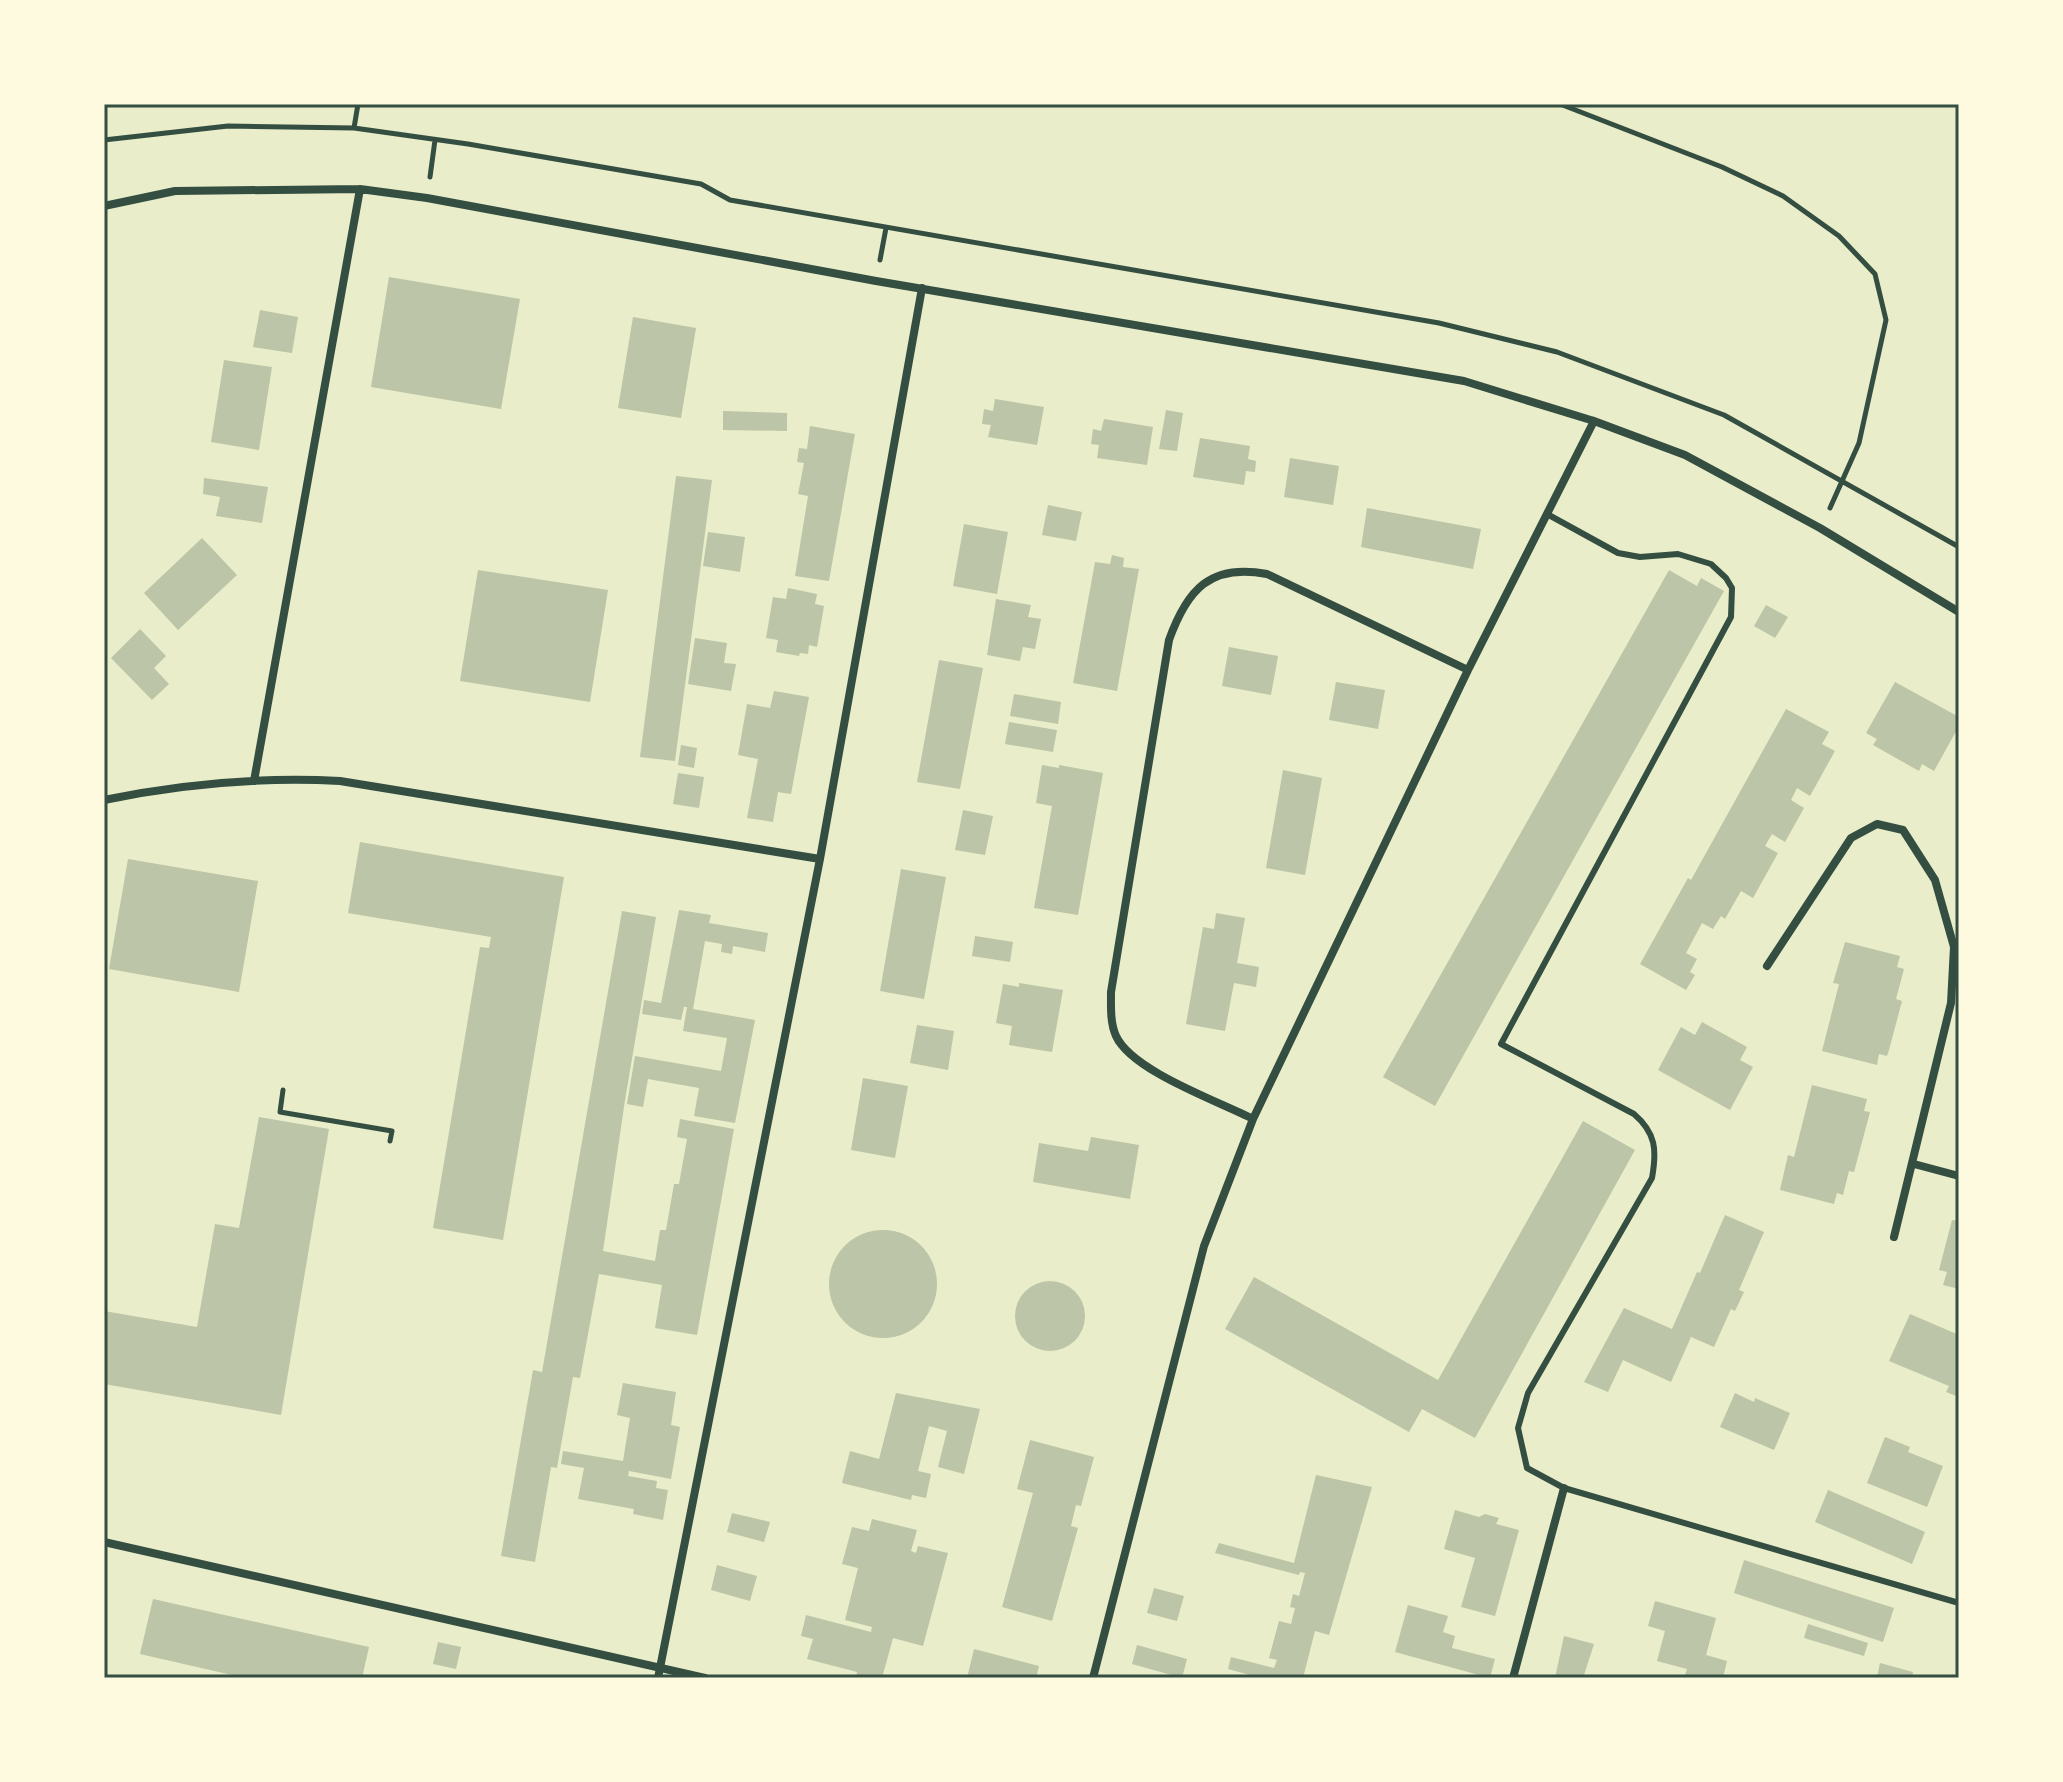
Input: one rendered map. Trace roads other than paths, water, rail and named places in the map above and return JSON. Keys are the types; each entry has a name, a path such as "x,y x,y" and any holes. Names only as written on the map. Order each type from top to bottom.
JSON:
{"street":[{"path":"254,781 360,189"},
{"path":"104,206 175,191 360,189 427,198 922,288 1464,381 1594,421 1685,455 1820,528 1959,612"},
{"path":"658,1678 820,859 922,288"},
{"path":"1093,1678 1204,1246 1253,1119 1468,670 1594,421"},
{"path":"1253,1119 1147,1067 1130,1055 1116,1035 1112,1014 1111,992 1169,640 1179,611 1200,587 1217,575 1243,569 1267,574 1468,670"},
{"path":"104,800 286,778 340,781 820,859"},
{"path":"1767,966 1851,838 1877,824 1903,830 1935,880 1954,947 1951,1003 1894,1237"},
{"path":"1914,1164 1959,1176"},
{"path":"1513,1678 1564,1488"},
{"path":"104,1542 705,1678"}],"lane":[{"path":"1547,514 1618,553 1640,557 1678,554 1711,564 1732,588 1731,617 1501,1044 1634,1114 1649,1127 1656,1156 1652,1178 1528,1393 1518,1428 1527,1468 1564,1488 1959,1603"}]}
